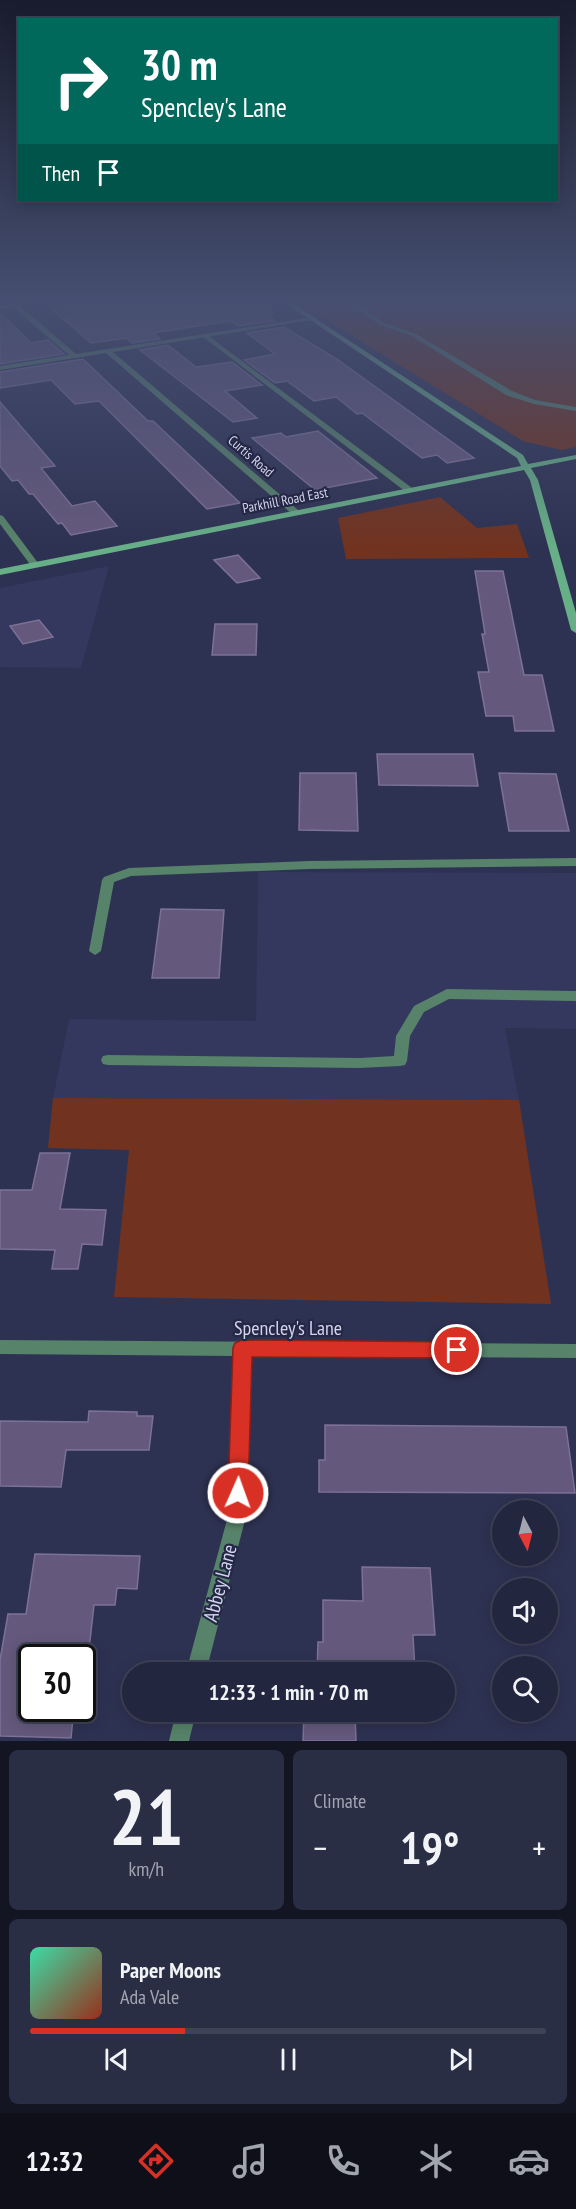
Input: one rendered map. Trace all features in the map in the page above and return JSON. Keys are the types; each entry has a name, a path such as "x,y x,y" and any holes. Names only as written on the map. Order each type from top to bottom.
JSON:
{"main road":[{"path":"411,384 520,457 528,468 534,480 576,630"},
{"name":"Parkhill Road East","path":"0,572 576,457"}],"street":[{"name":"Curtis Road","path":"147,384 295,512"},
{"path":"269,384 409,490"},
{"path":"495,384 509,393 534,402 576,409"},
{"path":"0,518 36,565"},
{"path":"95,951 108,880 129,872 309,865 576,862"},
{"path":"108,1060 360,1063 400,1061 403,1036 419,1009 447,994 576,996"},
{"name":"Spencley's Lane","path":"0,1347 576,1351"},
{"name":"Abbey Lane","path":"199,1662 237,1516 242,1348"},
{"path":"178,1741 183,1722"}],"shaded area":[{"path":"431,384 576,384 576,447 561,450 523,441"},
{"path":"440,497 477,528 517,524 529,558 346,559 338,518"},
{"path":"109,566 81,668 0,667 0,588"},
{"path":"258,872 576,873 576,1029 505,1028 519,1100 53,1098 69,1019 256,1021"},
{"path":"53,1098 519,1100 551,1304 114,1297 129,1150 48,1148"}],"building":[{"path":"0,384 24,384 0,388"},
{"path":"55,384 109,384 148,421 153,421 240,503 207,509 99,401 75,404"},
{"path":"184,384 262,385 225,391 257,418 233,422"},
{"path":"291,384 372,384 474,458 447,463 437,455 422,458 362,413 357,414 336,397 314,401"},
{"path":"0,402 55,466 41,468 72,506 95,501 117,526 71,535 62,523 58,524 18,480 12,481 0,466"},
{"path":"318,431 377,478 315,490 252,438 281,433 286,437"},
{"path":"238,555 260,578 237,583 214,560"},
{"path":"475,571 503,571 524,675 542,675 554,731 515,731 513,716 486,716 478,672 489,672"},
{"path":"39,620 53,637 23,644 10,626"},
{"path":"215,624 257,624 256,655 212,655"},
{"path":"377,754 473,754 478,786 379,785"},
{"path":"300,773 356,773 358,831 299,830"},
{"path":"499,773 556,774 569,831 509,831"},
{"path":"161,909 224,910 219,978 152,978"},
{"path":"40,1153 70,1153 60,1209 106,1210 102,1245 82,1244 78,1269 52,1269 55,1250 0,1249 0,1190 32,1190"},
{"path":"89,1411 137,1412 137,1416 153,1416 149,1450 66,1450 61,1487 0,1486 0,1421 88,1422"},
{"path":"325,1425 566,1427 575,1493 319,1492 319,1460 325,1460"},
{"path":"35,1554 140,1556 137,1589 117,1588 115,1605 94,1605 90,1644 18,1644 18,1722 73,1722 71,1738 0,1736 0,1660 8,1614 26,1614"},
{"path":"362,1567 430,1568 435,1635 413,1635 414,1662 317,1662 318,1642 323,1642 323,1600 363,1601"},
{"path":"304,1722 355,1722 356,1741 303,1741"}],"route":[{"path":"238,1493 242,1348 457,1350"}]}
